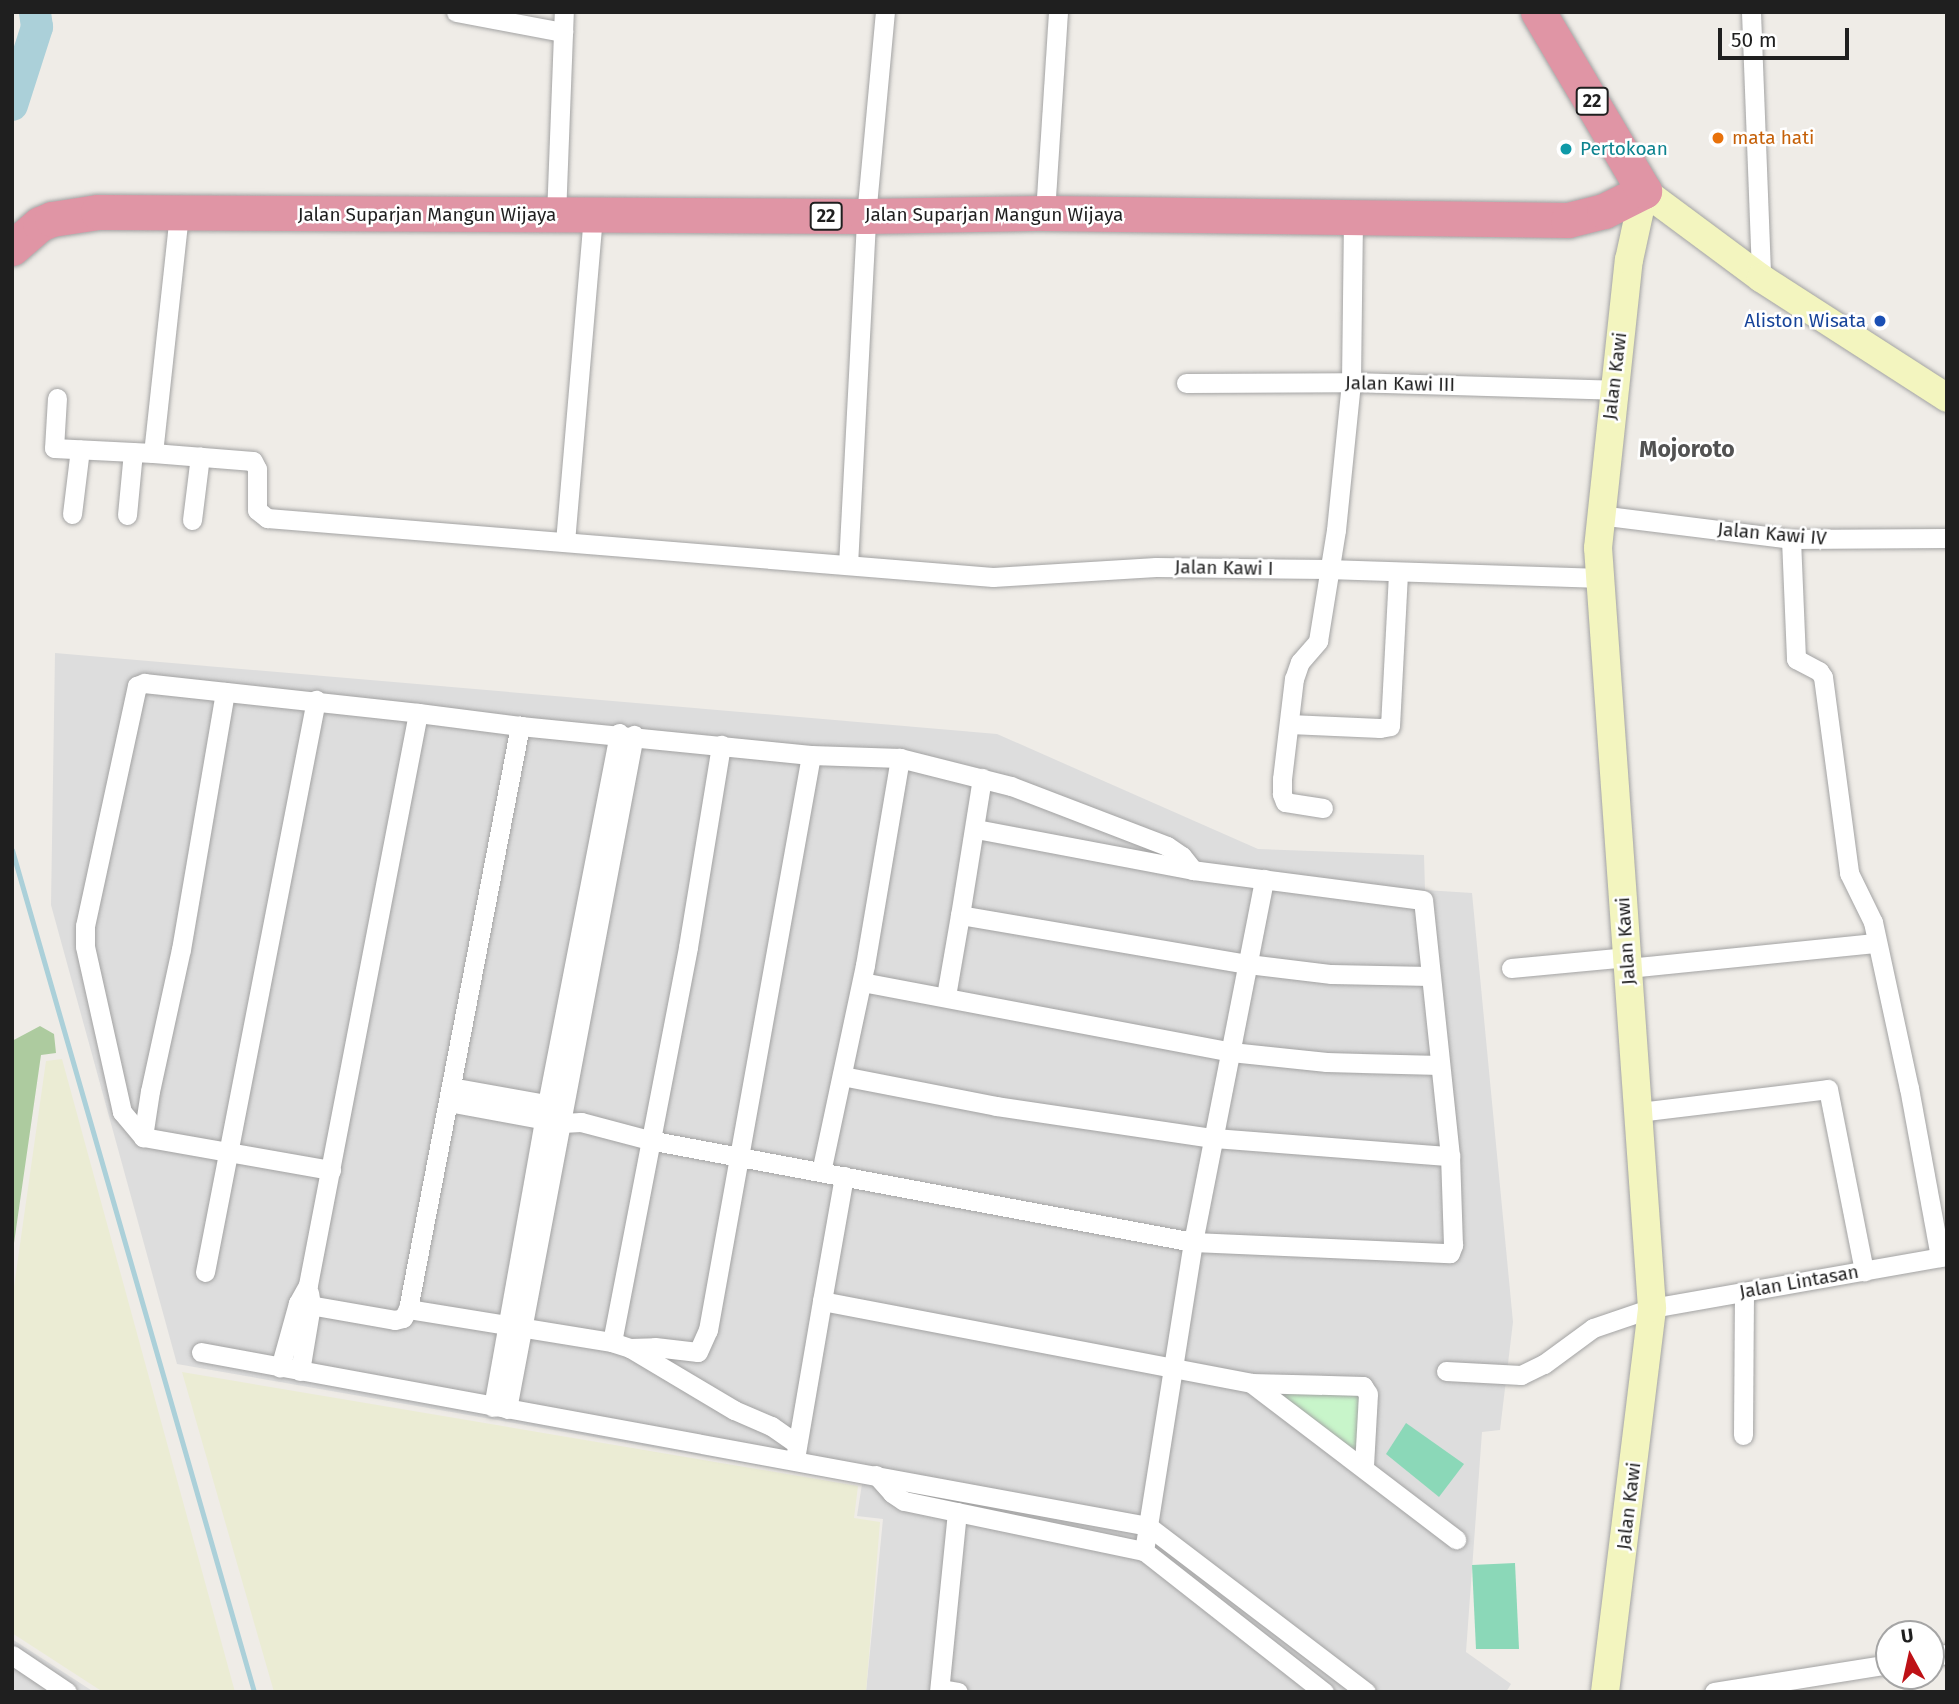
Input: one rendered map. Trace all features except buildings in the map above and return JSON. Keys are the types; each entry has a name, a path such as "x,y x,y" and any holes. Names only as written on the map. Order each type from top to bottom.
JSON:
{"highway":[{"name":"22","path":"1538,12 1644,191"},
{"name":"Jalan Suparjan Mangun Wijaya","path":"12,248 40,224 67,215 98,212 556,216 1045,213 1568,220 1604,211 1644,191"}],"main road":[{"path":"1644,191 1761,278 1947,398"},
{"name":"Jalan Kawi","path":"1605,1692 1652,1308 1600,578 1599,515 1629,260 1644,191"}],"street":[{"path":"456,12 564,22 556,216"},
{"path":"848,565 866,216 885,12"},
{"path":"1045,213 1058,12"},
{"path":"1751,12 1761,278"},
{"path":"153,453 179,214"},
{"path":"565,542 593,214"},
{"path":"1323,808 1289,803 1283,799 1282,779 1294,679 1300,662 1318,642 1329,569 1351,382 1353,218"},
{"name":"Jalan Kawi III","path":"1186,383 1351,382 1614,390"},
{"path":"57,398 54,448 200,456 192,520"},
{"path":"72,514 80,449"},
{"path":"127,515 133,452"},
{"name":"Jalan Kawi I","path":"200,456 253,461 257,469 257,510 267,518 993,577 1156,567 1329,569 1600,578"},
{"name":"Jalan Kawi IV","path":"1599,515 1791,539 1947,538"},
{"path":"1791,539 1796,659 1819,671 1823,677 1849,873 1869,911 1943,1256"},
{"path":"1289,724 1380,728 1392,724 1398,573"},
{"path":"331,1170 143,1137 122,1112 87,960 85,926 137,686 144,683 316,700 520,726 627,734 811,755 900,758 1011,786 1167,846 1182,856 1193,870"},
{"path":"143,1137 150,1091 181,949 225,691"},
{"path":"205,1272 316,700"},
{"path":"290,1370 418,713"},
{"path":"304,1304 395,1320 403,1318 408,1309 520,726"},
{"path":"500,1408 560,1115 627,734"},
{"path":"621,1345 649,1140 688,947 721,745"},
{"path":"408,1309 621,1345 691,1352 702,1347 708,1330 737,1156 811,755"},
{"path":"821,1172 862,982 900,758"},
{"path":"946,996 982,778"},
{"path":"450,1094 560,1115 649,1140 1193,1242 1450,1253 1453,1245 1450,1156 1421,898 1193,870 975,829"},
{"path":"1144,1551 1193,1242 1264,879"},
{"path":"960,915 1248,964 1331,974 1430,976"},
{"path":"1511,968 1627,963 1875,943"},
{"path":"862,982 1231,1052 1326,1062 1440,1065"},
{"path":"842,1076 996,1106 1214,1138 1450,1156"},
{"path":"1639,1112 1828,1089 1864,1271"},
{"path":"796,1453 844,1176"},
{"name":"Jalan Lintasan","path":"1446,1371 1521,1375 1544,1364 1593,1328 1652,1308 1943,1256"},
{"path":"1743,1435 1744,1292"},
{"path":"822,1301 1251,1383 1363,1386 1368,1394 1364,1466"},
{"path":"621,1345 734,1410 771,1426 796,1453"},
{"path":"201,1352 500,1408 796,1453 876,1475 1148,1526 1366,1692"},
{"path":"1251,1383 1364,1466 1455,1539"},
{"path":"876,1475 891,1493 904,1501 1144,1551 1324,1692"},
{"path":"946,1691 957,1512"},
{"path":"12,1655 67,1692"},
{"path":"1714,1692 1875,1666"}],"shaded area":[{"path":"55,653 997,734 1258,849 1424,855 1425,890 1472,893 1513,1322 1500,1430 1482,1432 1466,1652 1511,1684 1506,1692 866,1692 883,1519 857,1516 862,1484 177,1364 51,905"},
{"path":"12,1639 94,1692 12,1692"}],"green space":[{"path":"40,1026 54,1034 56,1053 41,1055 12,1257 12,1041"},
{"path":"62,1059 235,1692 103,1692 12,1633 12,1301 46,1061"},
{"path":"182,1372 858,1486 854,1518 880,1522 866,1692 274,1692"},
{"path":"1270,1390 1361,1395 1358,1454"},
{"path":"1406,1423 1464,1464 1439,1497 1386,1454"},
{"path":"1515,1563 1519,1649 1476,1649 1472,1565"}],"waterway":[{"path":"12,105 37,27 35,12"},
{"path":"12,850 254,1692"}],"place":[{"name":"mata hati","path":"1718,138"},
{"name":"Pertokoan","path":"1566,149"},
{"name":"Aliston Wisata","path":"1880,321"}],"district":[{"name":"Mojoroto","path":"1687,449"}]}
